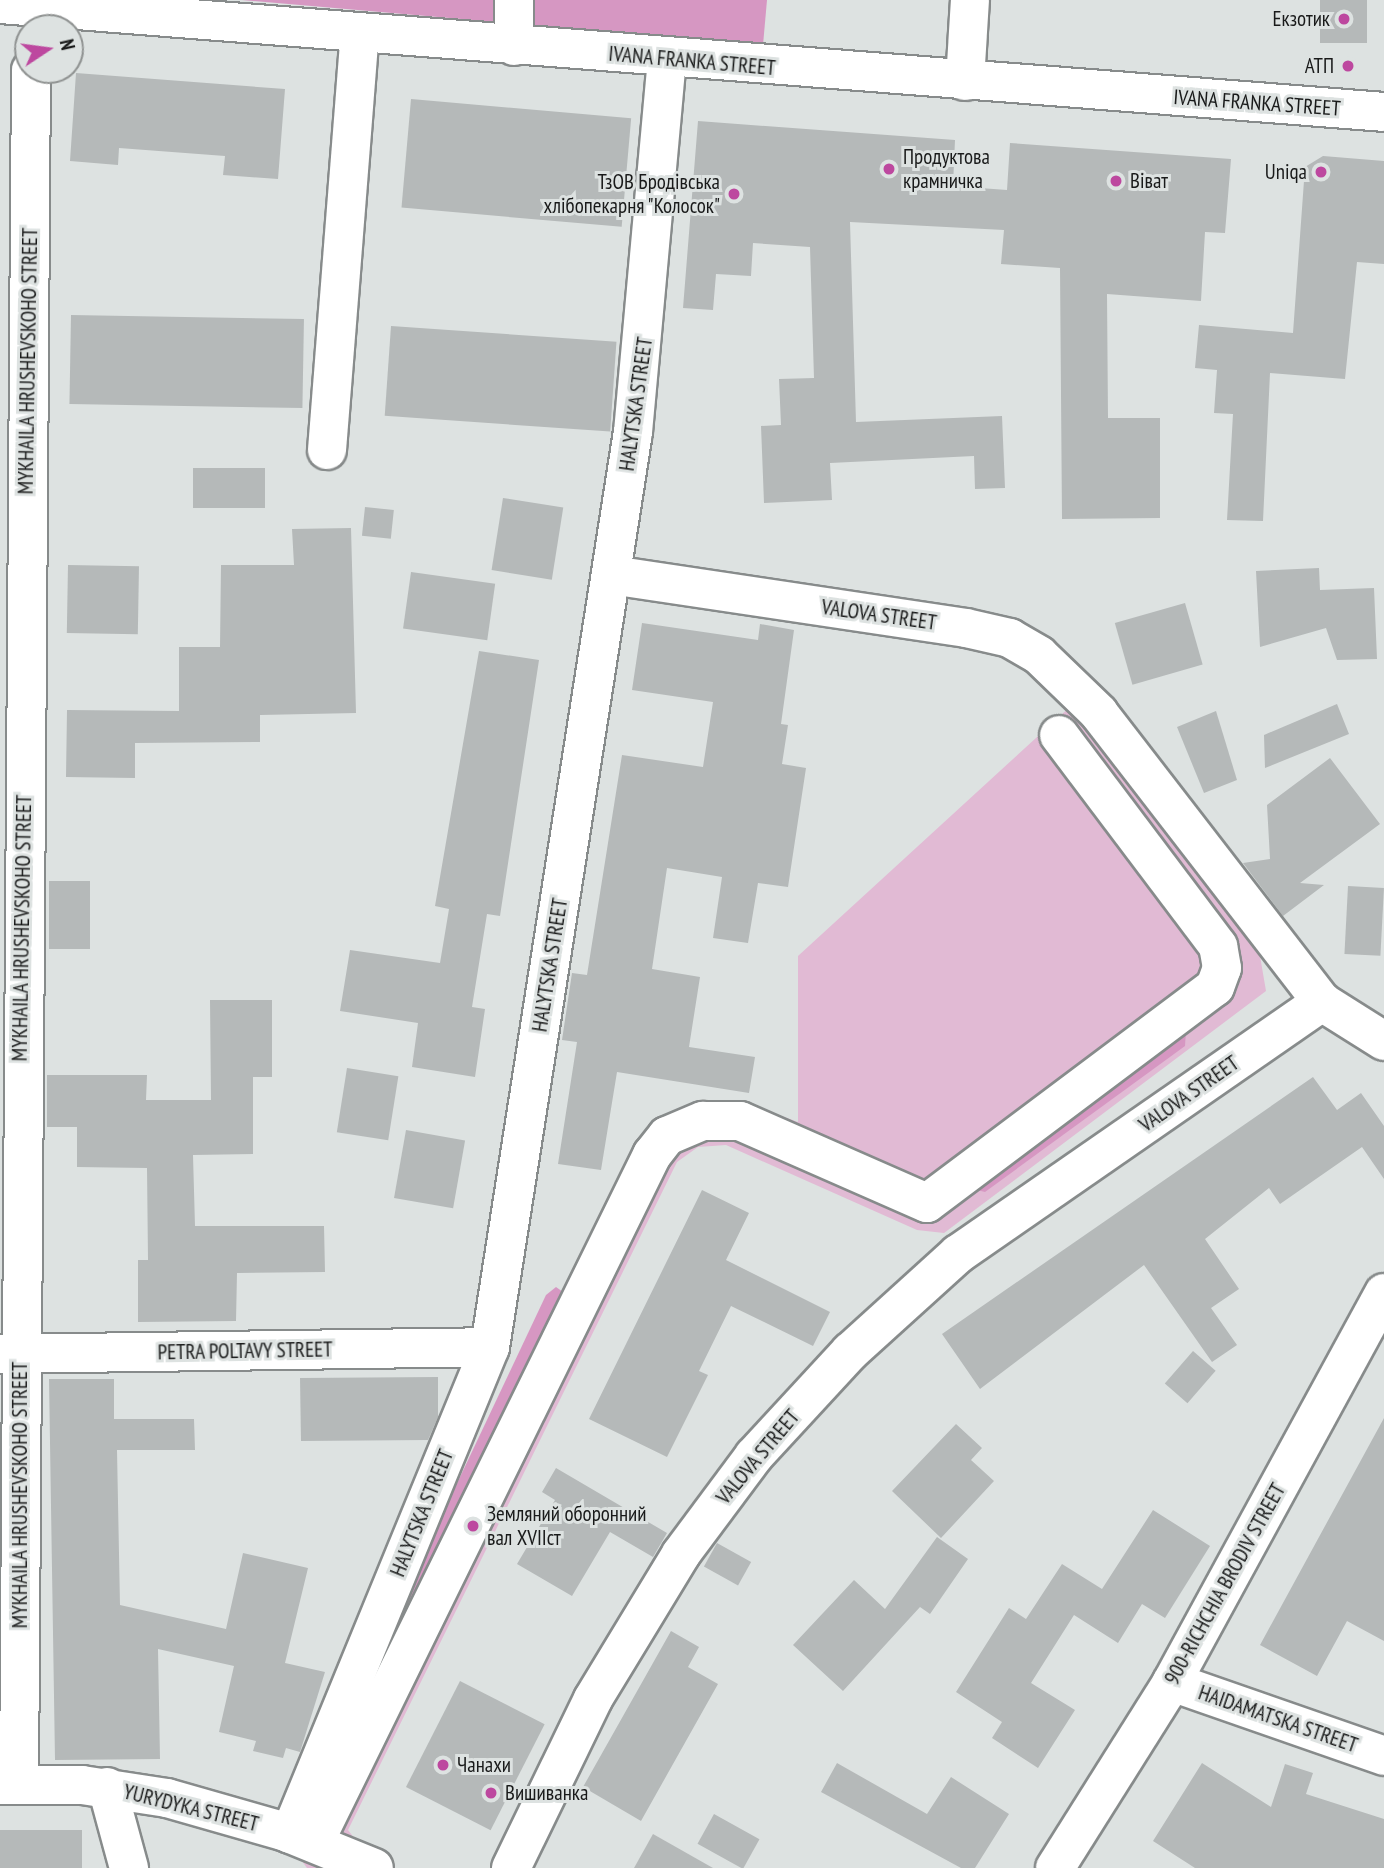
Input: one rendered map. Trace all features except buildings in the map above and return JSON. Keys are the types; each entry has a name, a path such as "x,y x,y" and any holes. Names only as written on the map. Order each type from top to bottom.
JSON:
{"street":[{"path":"514,0 514,46"},
{"path":"965,81 970,0"},
{"name":"IVANA FRANKA STREET","path":"21,12 360,33 667,59 1384,112"},
{"path":"327,450 360,33"},
{"name":"HALYTSKA STREET","path":"317,1848 490,1347 611,575 649,306 667,59"},
{"name":"MYKHAILA HRUSHEVSKOHO STREET","path":"9,1785 12,692 31,84"},
{"name":"VALOVA STREET","path":"511,1868 593,1699 681,1553 754,1456 850,1352 958,1254 1322,1002 1099,713 1039,655 1010,638 965,628 611,575"},
{"path":"317,1848 652,1155 667,1136 703,1121 740,1121 927,1203 1215,987 1222,968 1218,946 1059,735"},
{"path":"1322,1002 1384,1041"},
{"name":"900-RICHCHIA BRODIV STREET","path":"1055,1868 1172,1682 1384,1293"},
{"name":"PETRA POLTAVY STREET","path":"10,1354 490,1347"},
{"name":"HAIDAMATSKA STREET","path":"1172,1682 1384,1756"},
{"name":"YURYDYKA STREET","path":"9,1785 107,1787 317,1848 374,1868"},
{"path":"107,1787 129,1868"}],"shaded area":[{"path":"242,0 767,0 763,45"},
{"path":"1072,705 1259,950 1266,991 944,1233 917,1230 726,1145 698,1147 677,1162 348,1830 377,1868 307,1868 294,1850 646,1132 670,1113 707,1101 745,1103 798,1122 798,956"},
{"path":"1186,1031 1185,1046 985,1192 969,1188"},
{"path":"556,1287 563,1292 350,1753 331,1750 546,1295"}],"place":[{"name":"Екзотик","path":"1344,19"},
{"name":"АТП","path":"1348,66"},
{"name":"Продуктова крамничка","path":"889,169"},
{"name":"Uniqa","path":"1321,172"},
{"name":"Віват","path":"1116,181"},
{"name":"ТзОВ Бродівська хлібопекарня \"Колосок\"","path":"734,194"},
{"name":"Земляний оборонний вал XVIIст","path":"473,1526"},
{"name":"Чанахи","path":"443,1765"},
{"name":"Вишиванка","path":"491,1793"}]}
